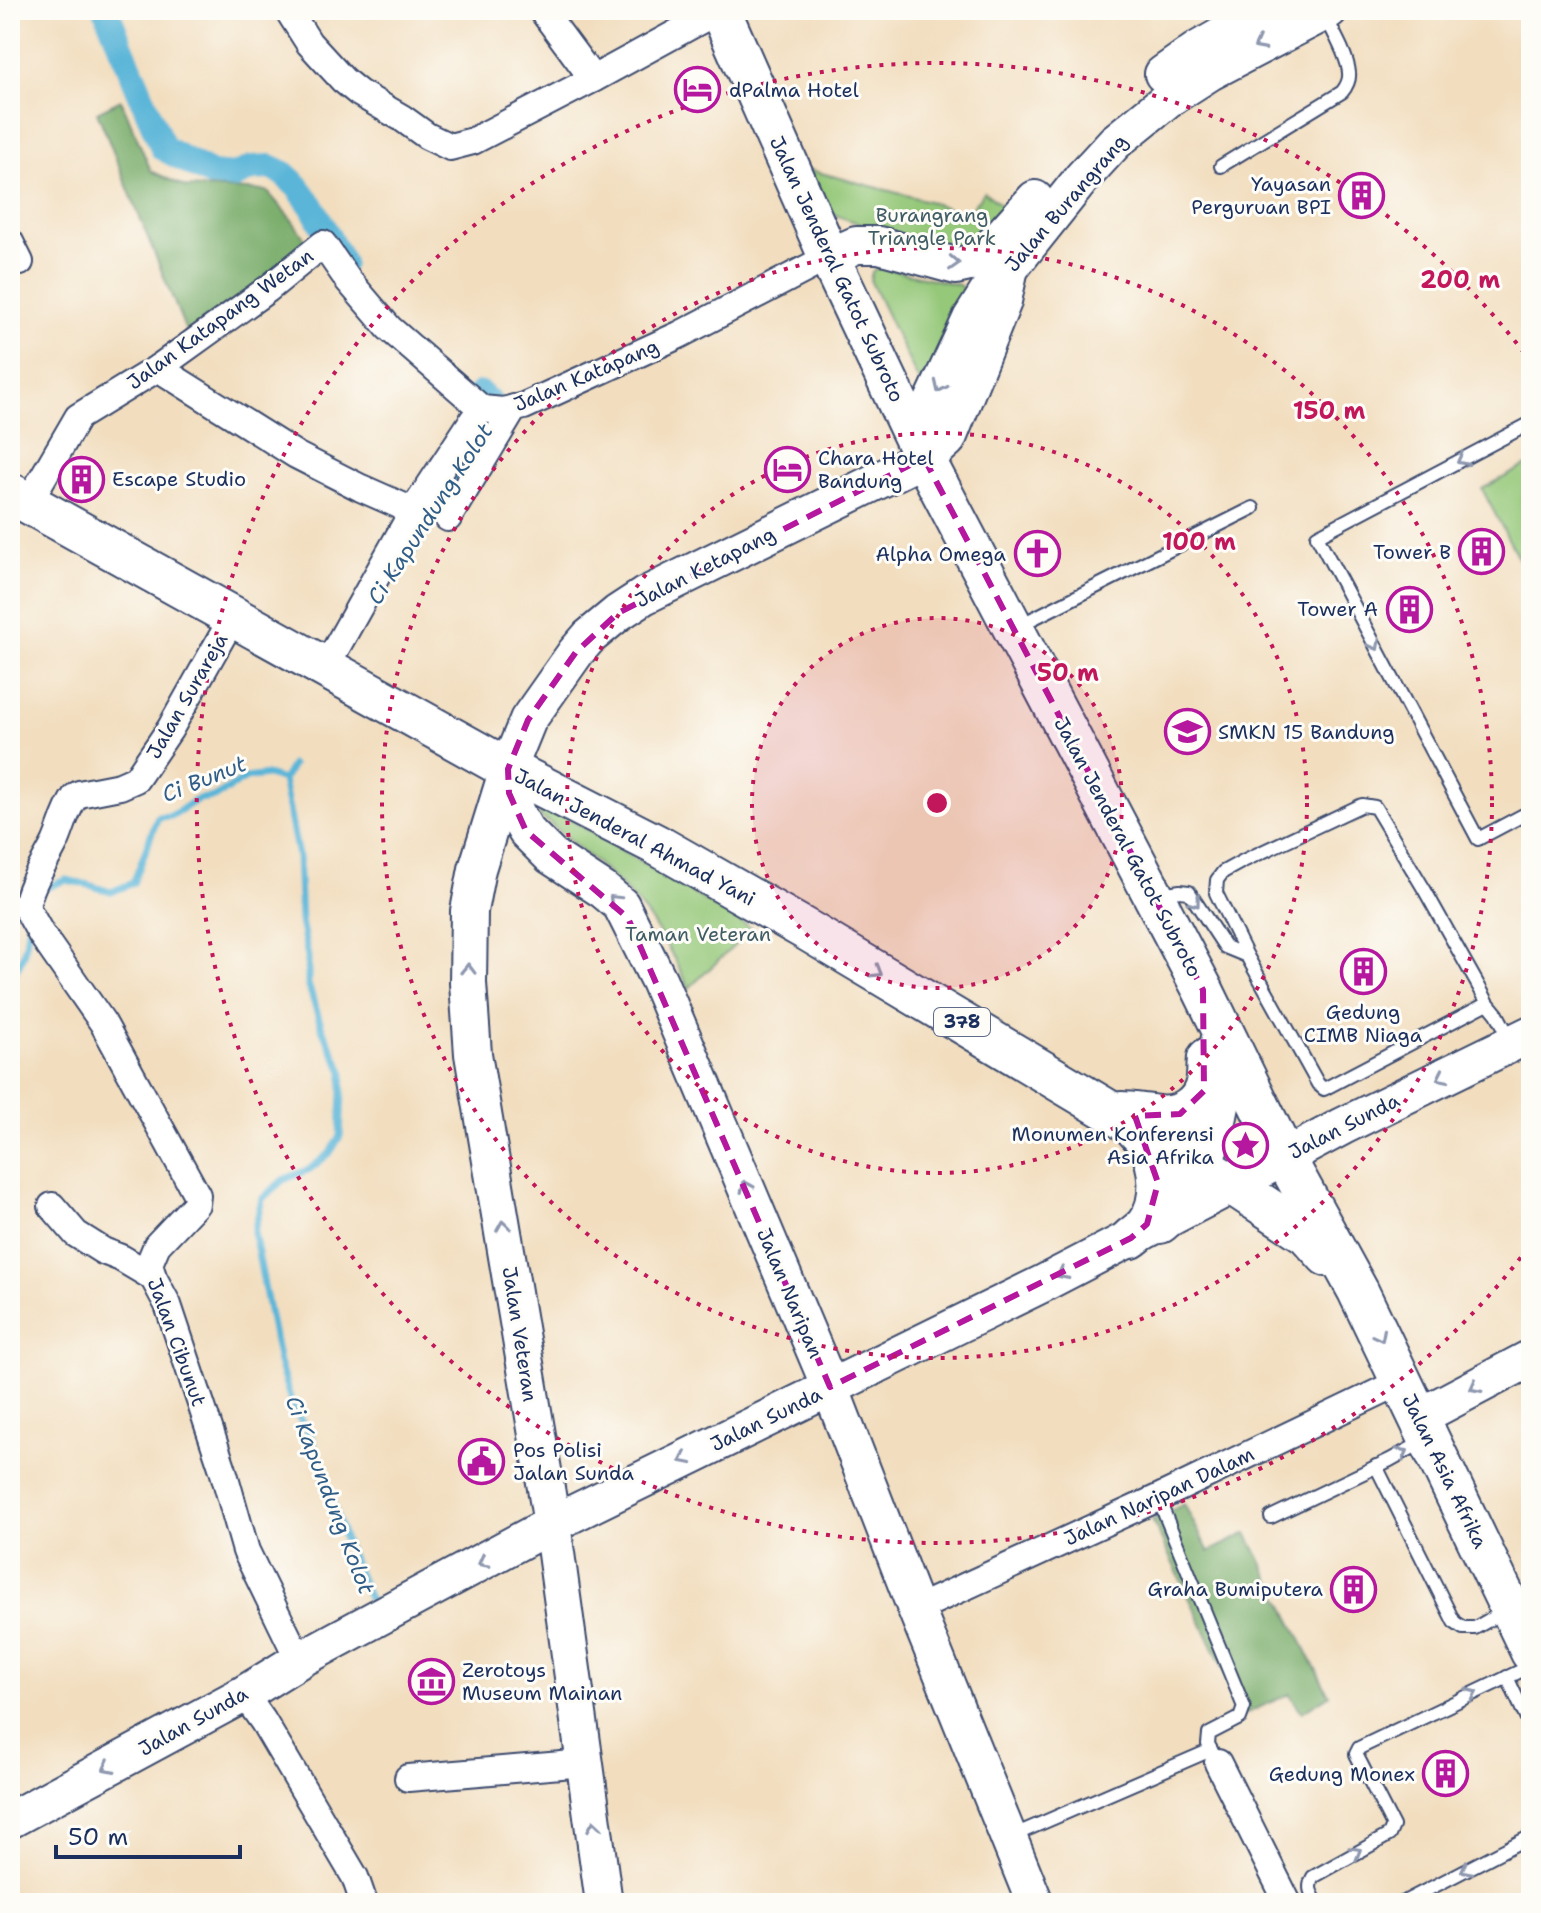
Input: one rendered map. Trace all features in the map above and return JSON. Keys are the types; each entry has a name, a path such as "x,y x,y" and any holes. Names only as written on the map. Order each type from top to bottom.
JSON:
{"main road":[{"name":"Jalan Jenderal Gatot Subroto","path":"719,10 829,257 920,449 1203,990 1284,1156 1358,1291"},
{"path":"920,449 946,438 1001,301 1007,272"},
{"name":"Jalan Jenderal Ahmad Yani","path":"19,498 508,769 657,845 810,932 1217,1175 1307,1234 1358,1291"},
{"path":"1113,1112 1170,1117 1198,1101 1207,1081 1208,1049 1203,990"},
{"path":"1146,1231 1184,1201 1193,1184 1217,1175 1214,1132 1222,1098 1223,1062 1219,1026"},
{"path":"1113,1112 1132,1124 1146,1141 1155,1161 1158,1183 1156,1204 1146,1231"},
{"name":"Jalan Asia Afrika","path":"1358,1291 1424,1428 1521,1602 1519,1664"}],"street":[{"path":"288,10 309,43 343,80 427,136 450,147 473,141 719,10"},
{"path":"542,10 593,79"},
{"name":"Jalan Burangrang","path":"829,257 856,245 879,245 956,266 970,263 984,255 1003,236 1069,159 1131,98 1197,50 1267,10"},
{"name":"Jalan Burangrang","path":"1007,272 1082,178 1115,142 1146,116 1210,72 1326,12"},
{"name":"Jalan Katapang Wetan","path":"19,498 78,417 158,368 268,289 323,244 348,280 389,328 496,409"},
{"name":"Jalan Katapang","path":"496,409 524,406 679,335 829,257"},
{"path":"158,368 296,455 413,511"},
{"path":"325,668 413,511 473,420 496,409"},
{"path":"448,518 496,409"},
{"name":"Jalan Ketapang","path":"508,769 528,720 589,637 618,613 644,596 920,449"},
{"name":"Jalan Surareja","path":"62,962 26,907 29,890 57,840 60,826 79,794 120,786 136,779 170,729 233,617"},
{"name":"Jalan Naripan","path":"508,769 509,793 526,831 551,856 621,905 659,981 830,1387 1035,1903"},
{"name":"Jalan Veteran","path":"508,769 477,869 469,911 468,983 473,1054 552,1524 604,1903"},
{"name":"Jalan Cibunut","path":"62,962 103,1023 197,1195 196,1204 169,1231 149,1264 168,1305 223,1470 246,1551 299,1660"},
{"name":"Jalan Sunda","path":"1217,1175 1284,1156 1522,1038"},
{"path":"52,1206 76,1234 153,1277"},
{"name":"Jalan Sunda","path":"10,1820 552,1524 1146,1231"},
{"path":"1424,1428 1531,1358"},
{"name":"Jalan Naripan Dalam","path":"916,1609 1402,1381"},
{"path":"244,1694 348,1864 364,1903"},
{"path":"1214,1756 1288,1903"},
{"path":"408,1778 585,1763"}],"lane":[{"path":"1221,166 1347,86 1349,73 1346,61 1326,12"},
{"path":"1531,423 1317,536 1478,839 1531,811"},
{"path":"1013,629 1253,508"},
{"path":"1488,1003 1324,1089 1318,1084 1247,956 1216,893 1217,880 1223,872 1362,805 1375,807 1488,1003 1522,1038"},
{"path":"1154,896 1189,892 1225,947 1247,956"},
{"path":"1271,1517 1376,1466 1424,1428"},
{"path":"1376,1466 1454,1622 1463,1628 1475,1628 1521,1602"},
{"path":"1008,1837 1214,1756 1209,1734 1240,1718 1244,1707 1158,1498"},
{"path":"1519,1664 1531,1728"},
{"path":"1317,1903 1309,1890 1313,1877 1389,1835 1393,1826 1356,1754 1359,1748 1519,1664 1531,1666"},
{"path":"1402,1903 1531,1836"}],"highlighted area":[{"path":"924,458 1203,990 1204,1091 1180,1114 1135,1116 1158,1183 1147,1224 1131,1238 830,1387 628,918 526,831 509,793 508,769 528,720 576,652 618,613"}],"green space":[{"path":"121,100 151,171 185,187 267,191 319,259 194,351 97,112"},
{"name":"Burangrang Triangle Park","path":"798,167 928,201 966,215 984,192 1015,215 974,251 941,253 816,208"},
{"path":"878,267 959,285 965,291 966,301 928,381 919,382 870,280 872,272"},
{"path":"1531,463 1531,582 1482,489"},
{"name":"Taman Veteran","path":"546,805 752,929 689,988 662,938 638,904 600,866 539,816"},
{"path":"1184,1504 1209,1552 1247,1533 1329,1695 1302,1712 1289,1694 1245,1714 1152,1520"}],"waterway":[{"name":"Ci Kapundung Kolot","path":"106,10 163,148 211,174 234,176 252,168 270,167 283,173 312,206 342,263"},
{"name":"Ci Kapundung Kolot","path":"403,550 493,418 490,403 480,394"},
{"name":"Ci Kapundung Kolot","path":"292,765 283,780 298,856 308,984 323,1031 343,1071 340,1136 330,1153 310,1169 283,1180 262,1199 254,1232 279,1363 294,1410 311,1436 347,1547 373,1608"},
{"name":"Ci Bunut","path":"40,895 43,889 66,880 111,892 133,883 158,817 171,816 198,799 215,797 246,778 267,775 283,780"},
{"name":"Ci Bunut","path":"10,978 23,955 28,929"}],"place":[{"name":"dPalma Hotel","path":"698,90"},
{"name":"Yayasan Perguruan BPI","path":"1362,196"},
{"name":"Chara Hotel Bandung","path":"787,469"},
{"name":"Escape Studio","path":"81,479"},
{"name":"Tower B","path":"1482,552"},
{"name":"Alpha Omega","path":"1037,554"},
{"name":"Tower A","path":"1409,609"},
{"name":"SMKN 15 Bandung","path":"1187,732"},
{"name":"Gedung CIMB Niaga","path":"1363,972"},
{"name":"Monumen Konferensi Asia Afrika","path":"1245,1145"},
{"name":"Pos Polisi Jalan Sunda","path":"482,1462"},
{"name":"Graha Bumiputera","path":"1354,1589"},
{"name":"Zerotoys Museum Mainan","path":"431,1682"},
{"name":"Gedung Monex","path":"1446,1774"}]}
